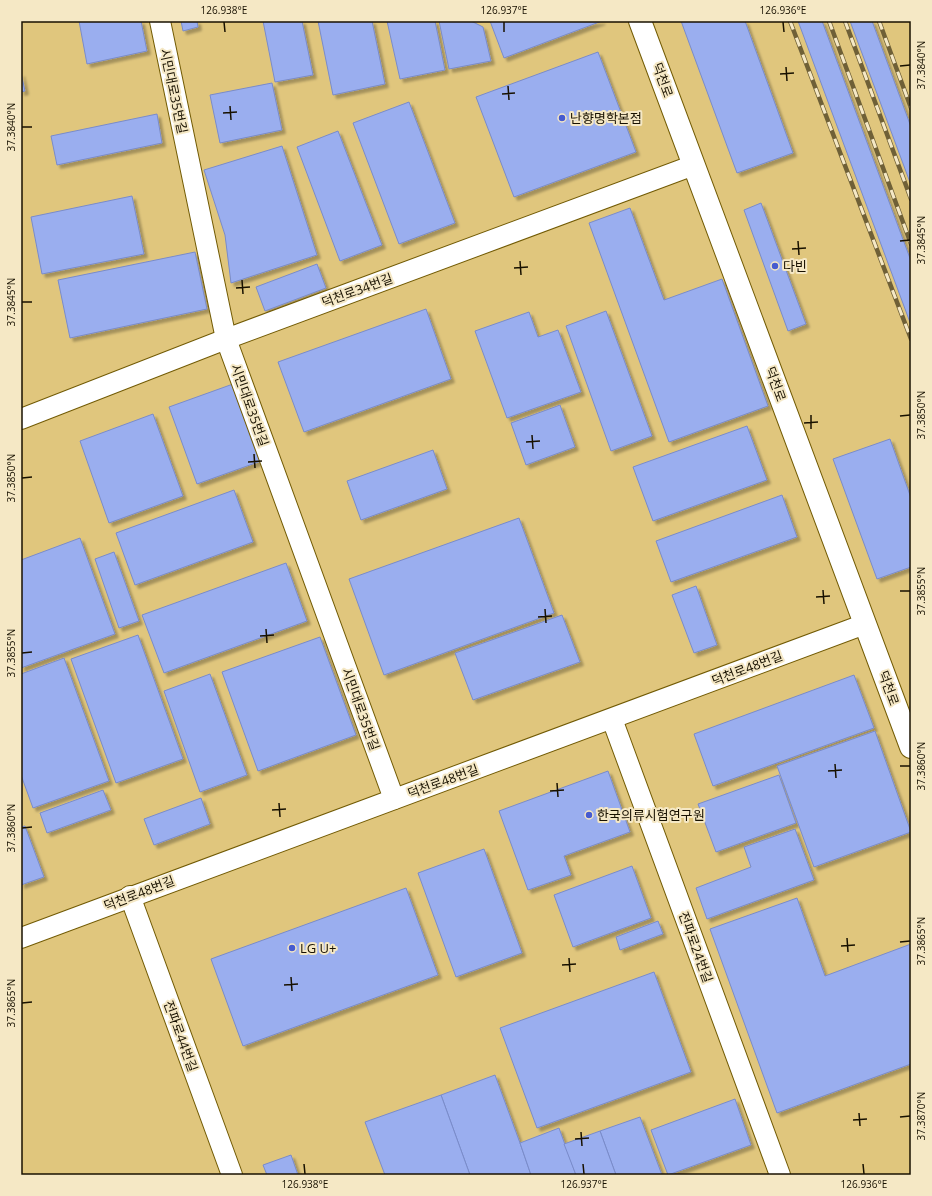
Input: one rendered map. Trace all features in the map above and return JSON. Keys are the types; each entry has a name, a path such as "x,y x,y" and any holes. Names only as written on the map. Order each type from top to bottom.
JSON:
{"street":[{"name":"시민대로35번길","path":"160,21 226,339 394,799"},
{"name":"덕천로","path":"640,21 911,747"},
{"name":"덕천로34번길","path":"21,419 226,339 694,165"},
{"name":"덕천로48번길","path":"21,938 130,896 612,719 865,624"},
{"name":"전파로24번길","path":"612,719 780,1175"},
{"name":"전파로44번길","path":"130,896 232,1175"}],"building":[{"path":"79,21 141,21 147,51 87,64"},
{"path":"181,21 197,21 198,27 183,31"},
{"path":"263,21 302,21 313,75 275,82"},
{"path":"318,21 372,21 385,84 333,95"},
{"path":"387,21 435,21 445,70 400,79"},
{"path":"439,21 471,21 483,27 491,61 449,69"},
{"path":"490,21 602,21 504,58"},
{"path":"681,21 745,21 793,153 737,173"},
{"path":"798,21 822,21 911,261 911,325"},
{"path":"850,21 872,21 911,127 911,185"},
{"path":"598,52 636,152 514,197 476,97"},
{"path":"21,73 25,91 21,92"},
{"path":"272,83 282,130 220,143 210,95"},
{"path":"409,102 455,223 399,244 353,123"},
{"path":"157,114 162,143 57,165 51,136"},
{"path":"338,131 382,245 340,261 297,147"},
{"path":"282,146 317,255 231,283 225,235 204,170"},
{"path":"132,196 144,254 42,274 31,217"},
{"path":"761,203 806,324 788,331 744,210"},
{"path":"630,208 664,300 722,279 768,406 669,442 589,223"},
{"path":"195,252 207,309 70,338 58,280"},
{"path":"317,264 326,288 265,311 256,287"},
{"path":"426,309 451,379 304,432 278,362"},
{"path":"606,311 652,436 611,451 566,326"},
{"path":"529,312 538,337 558,330 581,392 507,418 475,331"},
{"path":"233,384 261,461 197,484 169,407"},
{"path":"560,405 575,447 526,465 511,423"},
{"path":"153,414 183,496 109,523 80,441"},
{"path":"747,426 767,480 653,521 633,467"},
{"path":"890,439 911,498 911,567 877,579 833,459"},
{"path":"433,450 447,489 361,520 347,481"},
{"path":"234,490 253,542 135,585 116,533"},
{"path":"782,495 797,537 671,582 656,541"},
{"path":"519,518 554,613 384,675 349,579"},
{"path":"80,538 115,634 21,668 21,560"},
{"path":"114,552 139,621 119,628 95,559"},
{"path":"286,563 307,621 164,673 142,615"},
{"path":"696,586 717,645 694,653 672,595"},
{"path":"562,615 580,662 473,700 455,653"},
{"path":"138,635 183,759 116,783 71,659"},
{"path":"320,637 356,735 258,771 222,672"},
{"path":"64,658 109,781 33,808 21,775 21,674"},
{"path":"210,674 247,775 200,792 164,691"},
{"path":"854,675 874,728 713,786 694,734"},
{"path":"875,731 911,832 814,867 777,766"},
{"path":"608,771 630,832 564,856 571,875 528,890 499,811"},
{"path":"779,775 796,823 716,852 698,804"},
{"path":"103,790 111,810 47,833 40,813"},
{"path":"201,798 210,824 154,845 144,819"},
{"path":"25,826 44,877 21,885 21,827"},
{"path":"795,829 814,880 707,919 696,888 751,867 744,847"},
{"path":"484,849 522,953 456,977 418,873"},
{"path":"632,866 651,918 573,947 554,895"},
{"path":"406,888 438,975 243,1046 211,959"},
{"path":"797,898 825,976 911,944 911,1064 777,1113 710,929"},
{"path":"658,921 663,934 620,950 616,937"},
{"path":"654,972 691,1072 537,1128 500,1028"},
{"path":"495,1075 531,1175 470,1175 441,1095"},
{"path":"441,1095 470,1175 385,1175 365,1122"},
{"path":"735,1099 751,1145 668,1175 651,1130"},
{"path":"640,1117 662,1175 616,1175 600,1131"},
{"path":"559,1128 576,1175 531,1175 520,1143"},
{"path":"600,1131 616,1175 576,1175 564,1144"},
{"path":"291,1155 298,1175 267,1175 263,1165"}],"railway":[{"path":"790,21 911,339"},
{"path":"829,21 911,244"},
{"path":"845,21 911,199"},
{"path":"879,21 911,108"}],"place":[{"name":"난향명학본점","path":"562,118"},
{"name":"다빈","path":"775,266"},
{"name":"한국의류시험연구원","path":"589,815"},
{"name":"LG U+","path":"292,948"}]}
